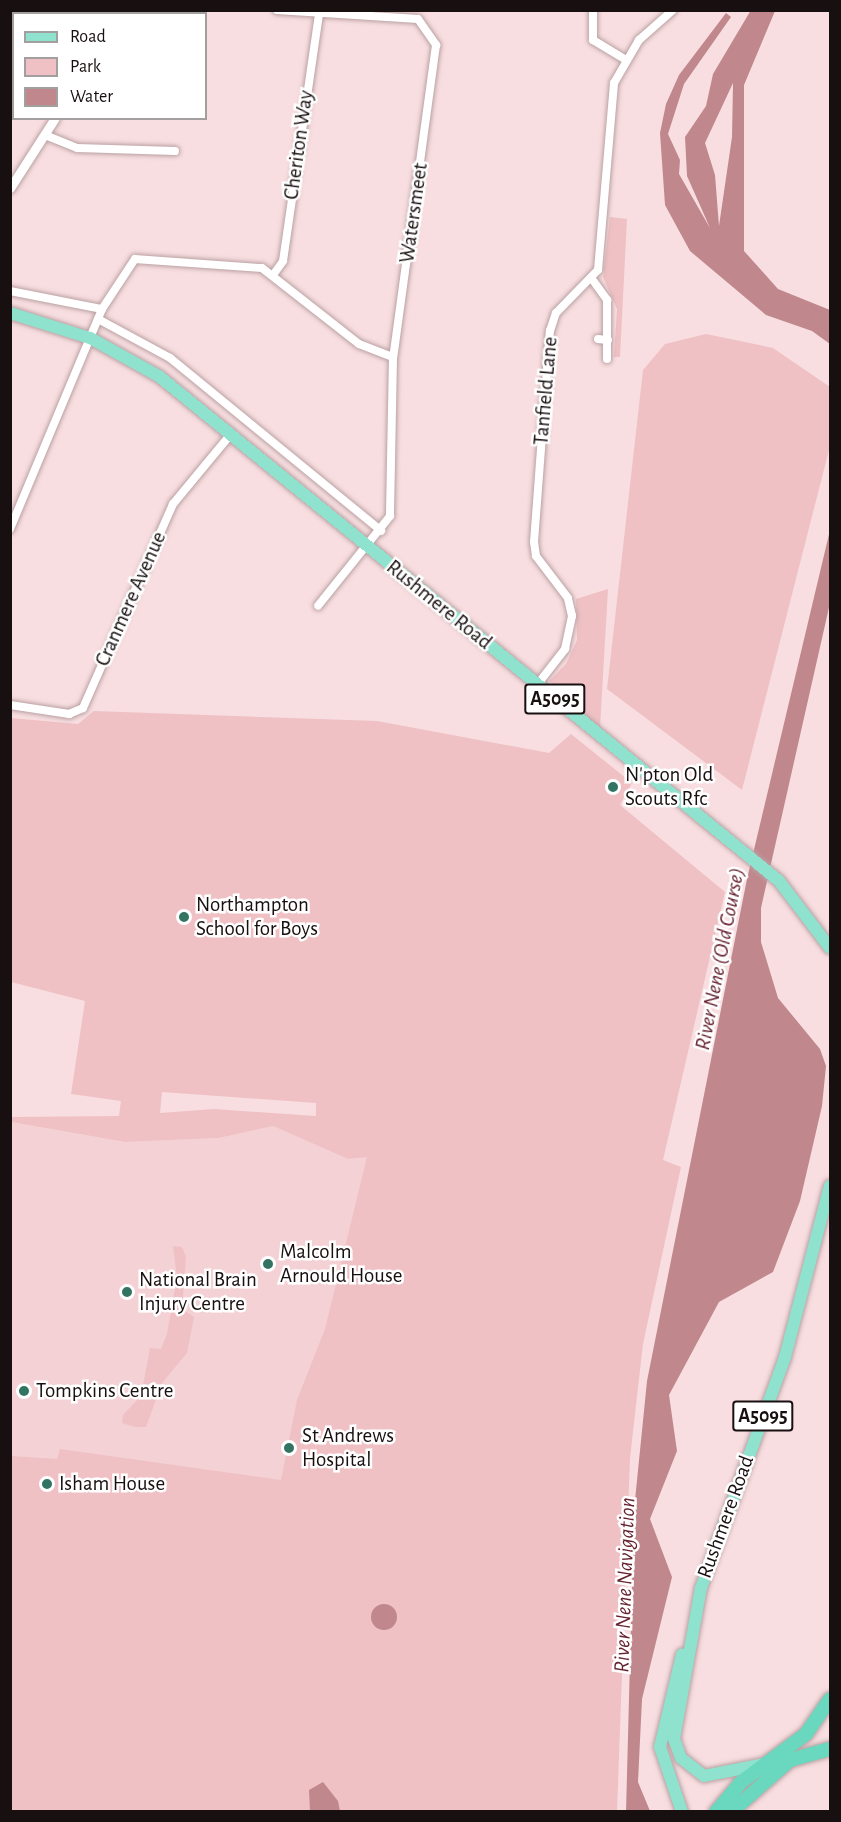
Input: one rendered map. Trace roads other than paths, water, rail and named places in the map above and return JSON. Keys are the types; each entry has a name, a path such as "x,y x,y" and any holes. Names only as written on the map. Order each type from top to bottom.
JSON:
{"highway":[{"path":"716,1812 740,1782 806,1734 831,1699"},
{"path":"731,1812 789,1760 831,1749"}],"main road":[{"name":"Rushmere Road","path":"10,313 90,338 160,377 773,876 800,902 831,948"},
{"name":"Rushmere Road","path":"682,1812 660,1747 674,1674 687,1643 721,1528 785,1357 831,1186"},
{"name":"Rushmere Road","path":"687,1643 674,1739 677,1753 704,1776 789,1760"}],"street":[{"name":"Watersmeet","path":"277,10 418,19 436,45 393,357 391,509 381,531 318,606"},
{"path":"593,10 593,40 625,60"},
{"name":"Tanfield Lane","path":"537,685 566,649 572,616 568,598 536,556 534,542 550,331 556,314 592,279 601,258 610,103 625,60 654,24 673,10"},
{"name":"Cheriton Way","path":"273,275 283,261 319,13"},
{"path":"10,188 54,120"},
{"path":"45,135 77,148 175,151"},
{"path":"10,529 102,309 135,259 254,267 273,275 359,344 393,357"},
{"path":"592,279 607,300 607,359"},
{"path":"10,291 102,309"},
{"name":"Rushmere Road","path":"98,319 170,358 381,531"},
{"path":"598,339 608,340"},
{"name":"Cranmere Avenue","path":"10,705 69,714 83,708 173,504 230,435"}],"water":[{"path":"751,10 775,11 744,85 744,251 778,289 830,310 830,344 812,331 766,315 690,251 665,205 660,133 666,104 679,75 726,13 731,17 684,84 668,134 680,160 679,174 710,228 687,176 685,137 706,106 713,74","holes":["733,83 732,137 719,226 715,175 705,143"]},
{"path":"830,530 830,603 761,908 761,942 778,998 820,1049 826,1066 822,1106 800,1201 773,1272 719,1302 669,1395 677,1451 650,1519 672,1577 642,1699 638,1782 650,1811 626,1812 634,1510 647,1381 747,879"},
{"path":"384,1604 393,1608 397,1617 393,1626 384,1630 375,1626 371,1617 375,1608"},
{"path":"323,1782 338,1801 340,1811 310,1811 309,1790"}],"place":[{"name":"N'pton Old Scouts Rfc","path":"613,787"},
{"name":"Northampton School for Boys","path":"184,917"},
{"name":"Malcolm Arnould House","path":"268,1264"},
{"name":"National Brain Injury Centre","path":"127,1292"},
{"name":"Tompkins Centre","path":"24,1391"},
{"name":"St Andrews Hospital","path":"289,1448"},
{"name":"Isham House","path":"47,1484"}],"water label":[{"name":"River Nene (Old Course)","path":"720,959"},
{"name":"River Nene Navigation","path":"625,1585"}]}
